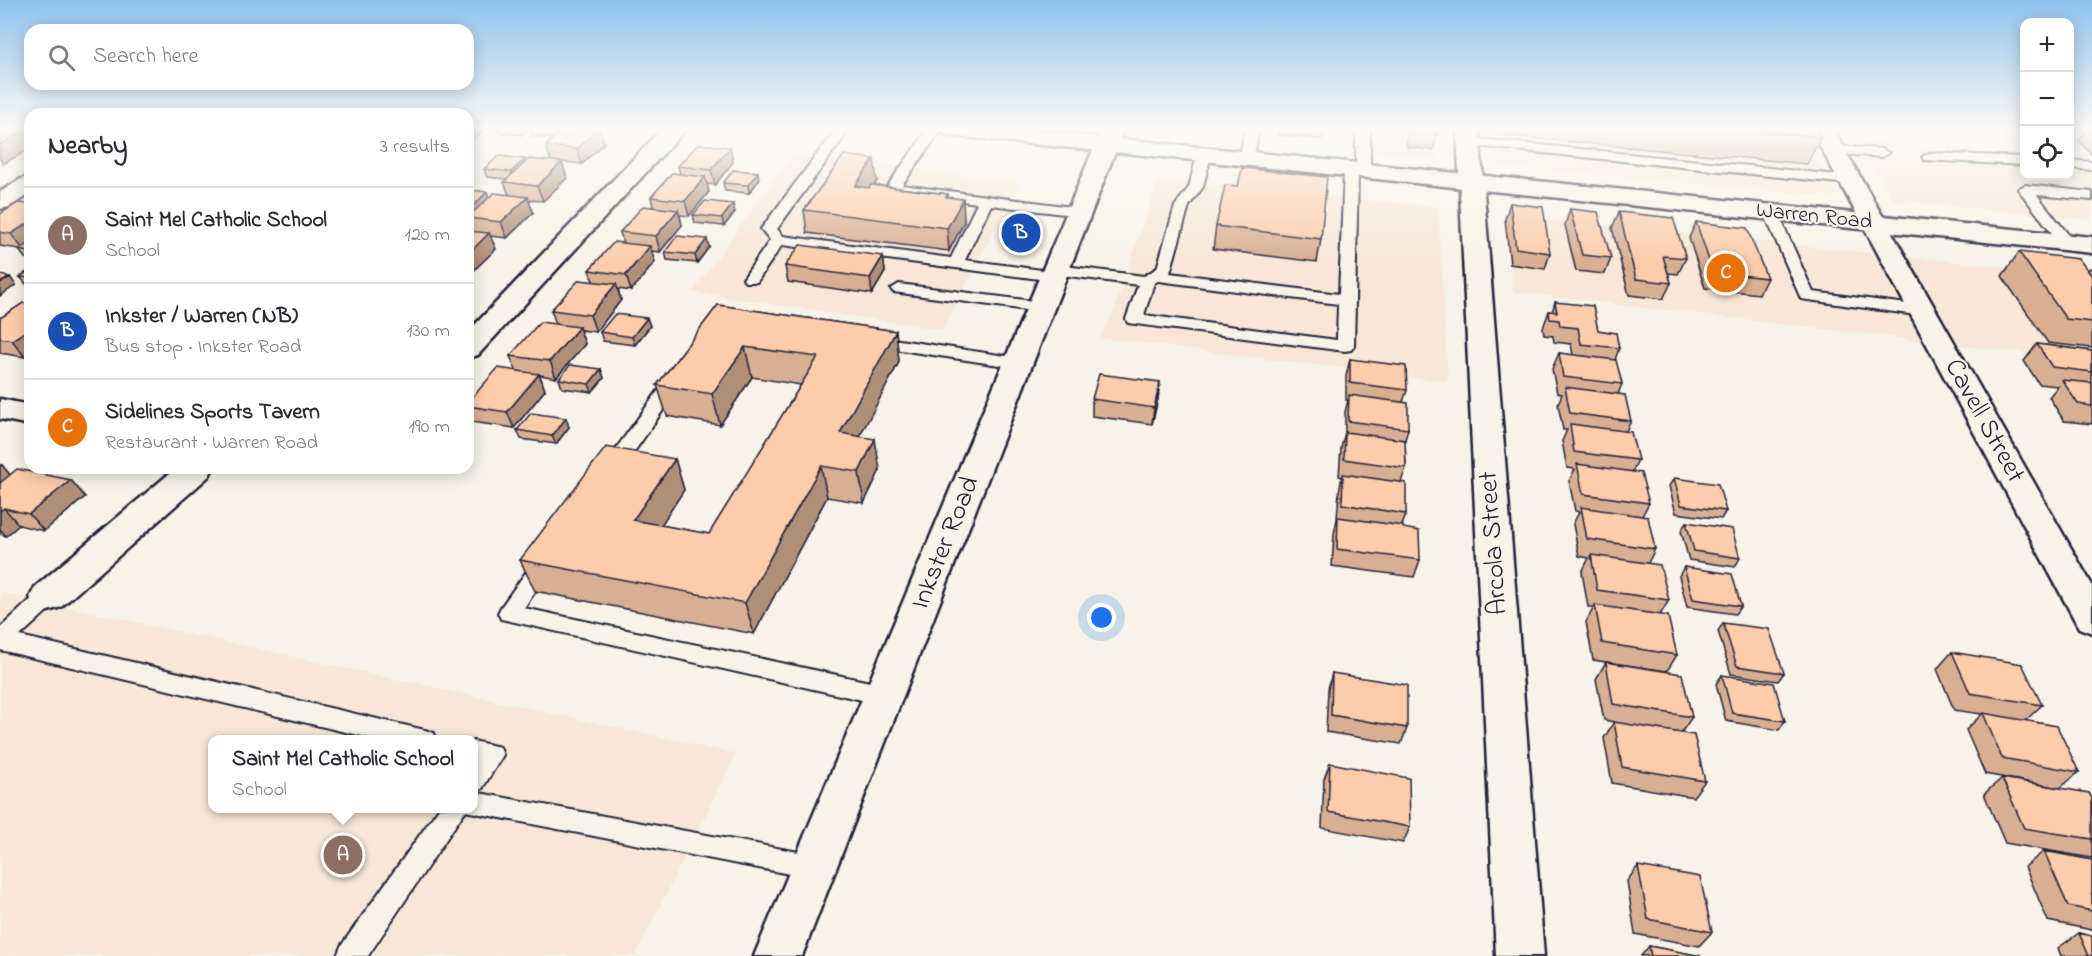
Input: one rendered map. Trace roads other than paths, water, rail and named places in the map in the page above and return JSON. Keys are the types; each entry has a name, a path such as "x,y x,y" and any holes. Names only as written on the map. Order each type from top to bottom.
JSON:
{"street":[{"path":"474,343 633,174"},
{"name":"Inkster Road","path":"778,956 1095,174"},
{"name":"Warren Road","path":"1384,174 2080,244"},
{"name":"Arcola Street","path":"1471,174 1520,956"},
{"name":"Cavell Street","path":"1845,174 1876,224 2092,618"},
{"path":"0,202 24,188"},
{"path":"48,597 190,474"}],"lane":[{"path":"810,174 770,229 778,240 956,263 1055,273 1151,279 1346,300"},
{"path":"903,174 893,188 1080,212"},
{"path":"1199,174 1196,187 1182,206 1164,270 1151,279 1134,319 1345,346 1346,300 1357,174"},
{"path":"1794,174 1849,180"},
{"path":"2080,244 2025,189 2092,196"},
{"path":"956,263 986,200"},
{"path":"1771,213 1807,296 1923,311"},
{"path":"751,279 778,240"},
{"path":"899,289 1041,308"},
{"path":"857,339 1019,363"},
{"path":"597,489 692,357"},
{"path":"556,546 509,613 884,695"},
{"path":"0,641 48,597"},
{"path":"0,641 403,735"},
{"path":"478,752 491,755 478,775"},
{"path":"478,804 814,867"},
{"path":"351,956 451,813"}],"place":[{"name":"Inkster / Warren (NB)","path":"1021,233"},
{"name":"Sidelines Sports Tavern","path":"1726,273"},
{"name":"Saint Mel Catholic School","path":"343,855"}]}
